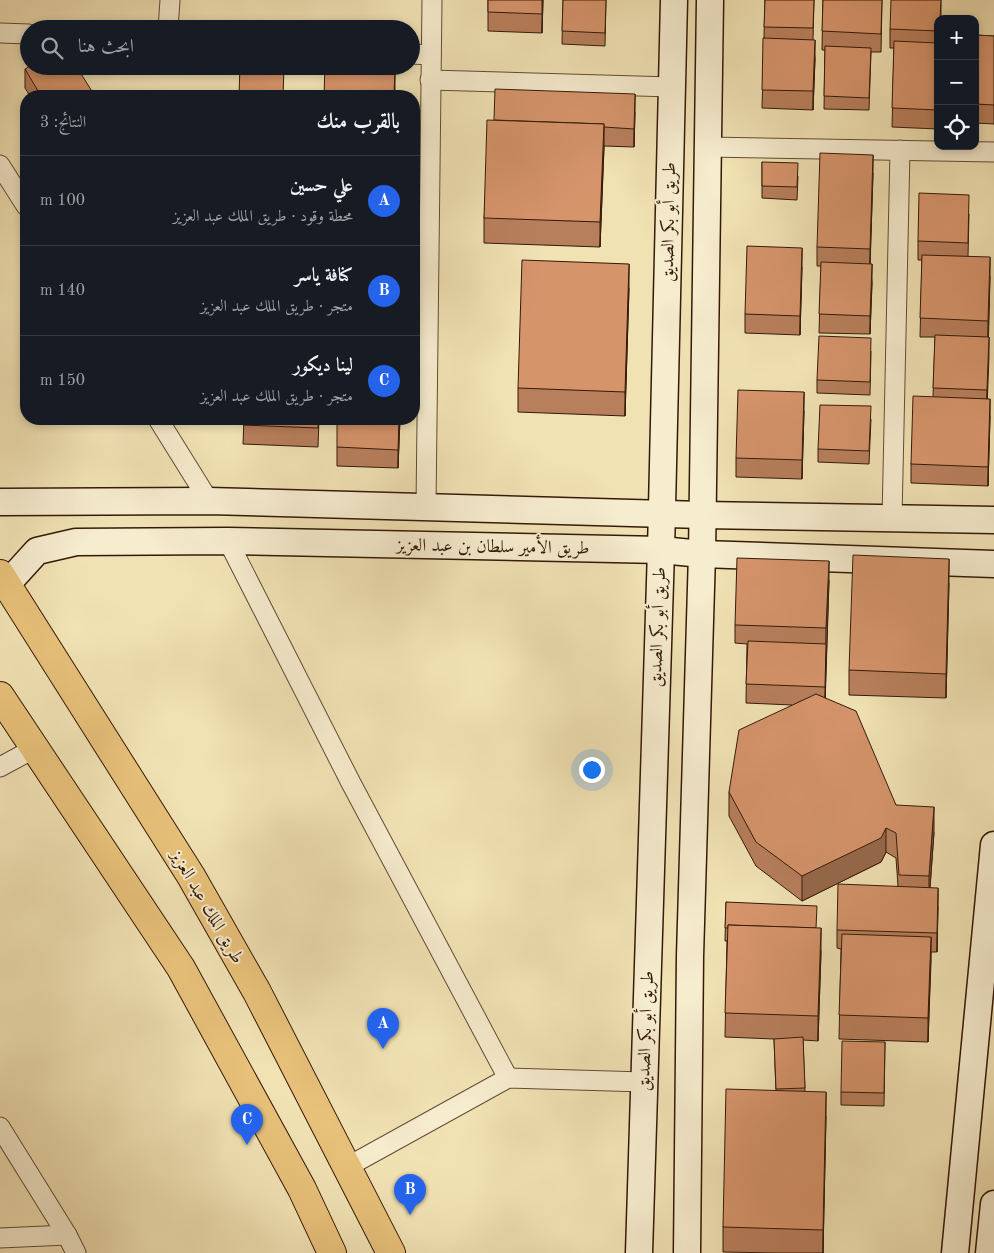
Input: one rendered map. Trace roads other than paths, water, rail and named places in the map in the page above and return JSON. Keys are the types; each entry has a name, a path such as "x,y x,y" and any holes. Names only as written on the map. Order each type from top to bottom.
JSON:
{"highway":[{"name":"طريق الملك عبد العزيز","path":"4,579 191,876 257,992 391,1253"},
{"path":"0,696 182,968 302,1189 328,1252"}],"main road":[{"name":"طريق أبو بكر الصديق","path":"639,1253 661,550 674,0"},
{"name":"طريق أبو بكر الصديق","path":"687,1253 690,956 702,554 710,0"},
{"name":"طريق الأمير سلطان بن عبد العزيز","path":"0,502 209,501 702,515 994,520"},
{"name":"طريق الأمير سلطان بن عبد العزيز","path":"4,579 37,551 76,542 228,541 661,550 702,554 994,564"},
{"path":"955,1253 994,845"},
{"path":"989,1253 994,1204"}],"street":[{"path":"169,20 170,0"},
{"path":"426,507 421,274 432,0"},
{"path":"0,33 20,34"},
{"path":"420,55 431,56"},
{"path":"430,80 672,87"},
{"path":"707,146 994,152"},
{"path":"892,519 900,150"},
{"path":"0,165 20,197"},
{"path":"162,425 209,501"},
{"path":"228,541 351,783 508,1078"},
{"path":"0,767 35,748"},
{"path":"347,1167 508,1078 644,1082"},
{"path":"0,1127 67,1235 76,1253"},
{"path":"0,1238 67,1235"}],"place":[{"name":"علي حسين","path":"383,1049"},
{"name":"لينا ديكور","path":"247,1145"},
{"name":"كنافة ياسر","path":"410,1215"}]}
